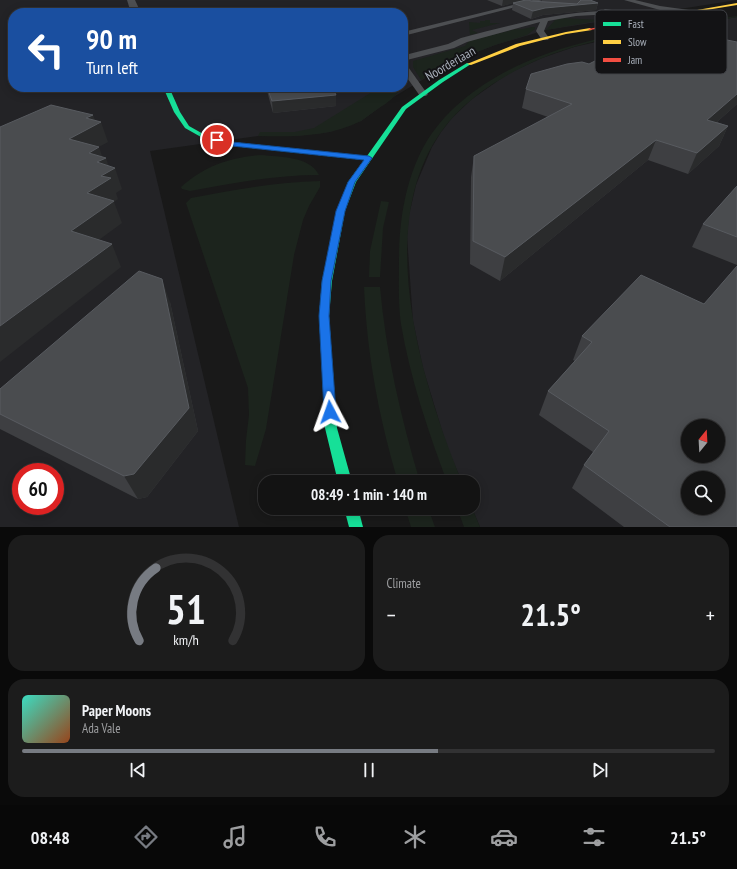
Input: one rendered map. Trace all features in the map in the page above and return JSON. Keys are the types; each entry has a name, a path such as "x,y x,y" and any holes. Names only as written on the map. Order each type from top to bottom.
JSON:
{"main road":[{"name":"Noorderlaan","path":"701,10 737,4"},
{"name":"Noorderlaan","path":"343,475 332,428 324,316 327,281 340,211 352,182 404,108 441,81 472,62 518,45 566,33 595,28"},
{"path":"168,92 177,112 187,126 203,136 232,144 369,158"},
{"path":"353,515 356,527"}],"lane":[{"path":"627,0 674,10"},
{"path":"408,33 522,5 541,3"},
{"path":"570,7 597,10"},
{"path":"408,57 451,46 464,40 545,19 576,14 595,13"},
{"path":"545,19 540,31 545,38"},
{"path":"408,73 422,94"}],"shaded area":[{"path":"0,0 737,0 673,10 595,10 595,22 546,30 495,45 456,60 408,88 408,8 8,8 8,92 402,92 361,121 330,132 296,136 258,136 150,151 239,527 0,527"},
{"path":"737,16 737,17 727,17"},
{"path":"737,17 737,527 480,527 475,515 480,515 480,475 459,475 447,447 423,368 413,321 407,236 409,215 416,185 432,147 452,118 472,99 509,73 542,58 574,47 595,42 595,74 727,74 727,19"},
{"path":"560,18 595,20 595,21 546,30 555,20"},
{"path":"490,20 490,23 500,23 472,30 478,33 470,35 469,22 480,23 480,21"},
{"path":"535,27 535,29 527,35 456,60 421,80 413,67 413,61 465,46 469,41 516,29"},
{"path":"595,40 595,41 563,50 526,65 499,80 473,98 461,108 441,132 421,170 410,213 407,259 411,306 420,353 432,399 459,475 444,475 426,424 414,384 399,309 400,232 404,202 408,187 417,159 424,146 446,116 459,103 489,81 505,72 538,57"},
{"path":"372,92 398,92 388,102 361,121 337,130 311,135 258,136 260,132 295,132 314,128"},
{"path":"261,155 285,157 301,161 309,164 319,175 270,178 190,191 182,189 181,187 199,173 218,164 229,160"},
{"path":"320,181 320,187 303,220 294,255 266,429 255,466 245,465 249,415 248,388 186,203 191,198 239,189 287,183"},
{"path":"381,201 389,202 383,228 380,277 369,277 370,251"},
{"path":"364,287 380,287 386,337 395,386 418,475 396,475 385,434 375,386"},
{"path":"407,515 431,515 435,527 411,527"},
{"path":"460,515 475,515 480,527 464,527"}],"building":[{"path":"526,0 577,4 581,0 590,0 598,3 545,8 533,11 513,3"},
{"path":"727,40 737,42 737,94 707,120 728,126 697,153 656,140 505,257 473,241 474,156 572,104 526,89 531,74 567,64 582,62 589,64 595,61 595,74 727,74"},
{"path":"269,92 334,92 336,95 272,101"},
{"path":"51,105 93,115 86,118 101,122 69,139 99,147 89,153 106,158 97,162 115,168 101,176 111,178 87,193 114,201 71,231 112,244 0,326 0,127"},
{"path":"737,186 737,237 703,224"},
{"path":"737,266 737,527 670,527 584,465 609,431 548,391 592,342 582,336 641,275 704,304"},
{"path":"139,271 162,279 189,408 134,474 124,476 0,414 0,389"}],"traffic: fast":[{"path":"343,475 331,428 324,316 327,281 341,211 352,182 404,108 441,81 469,64"},
{"path":"168,92 177,112 187,127 203,136 232,144 369,158"},
{"path":"353,515 356,527"}],"traffic: slow":[{"path":"700,10 737,4"},
{"path":"469,64 518,45 566,33 590,29"}],"traffic: jam":[{"path":"590,29 595,28"}],"route":[{"path":"217,140 232,144 369,158 352,182 340,211 327,281 324,316 330,412"}]}
